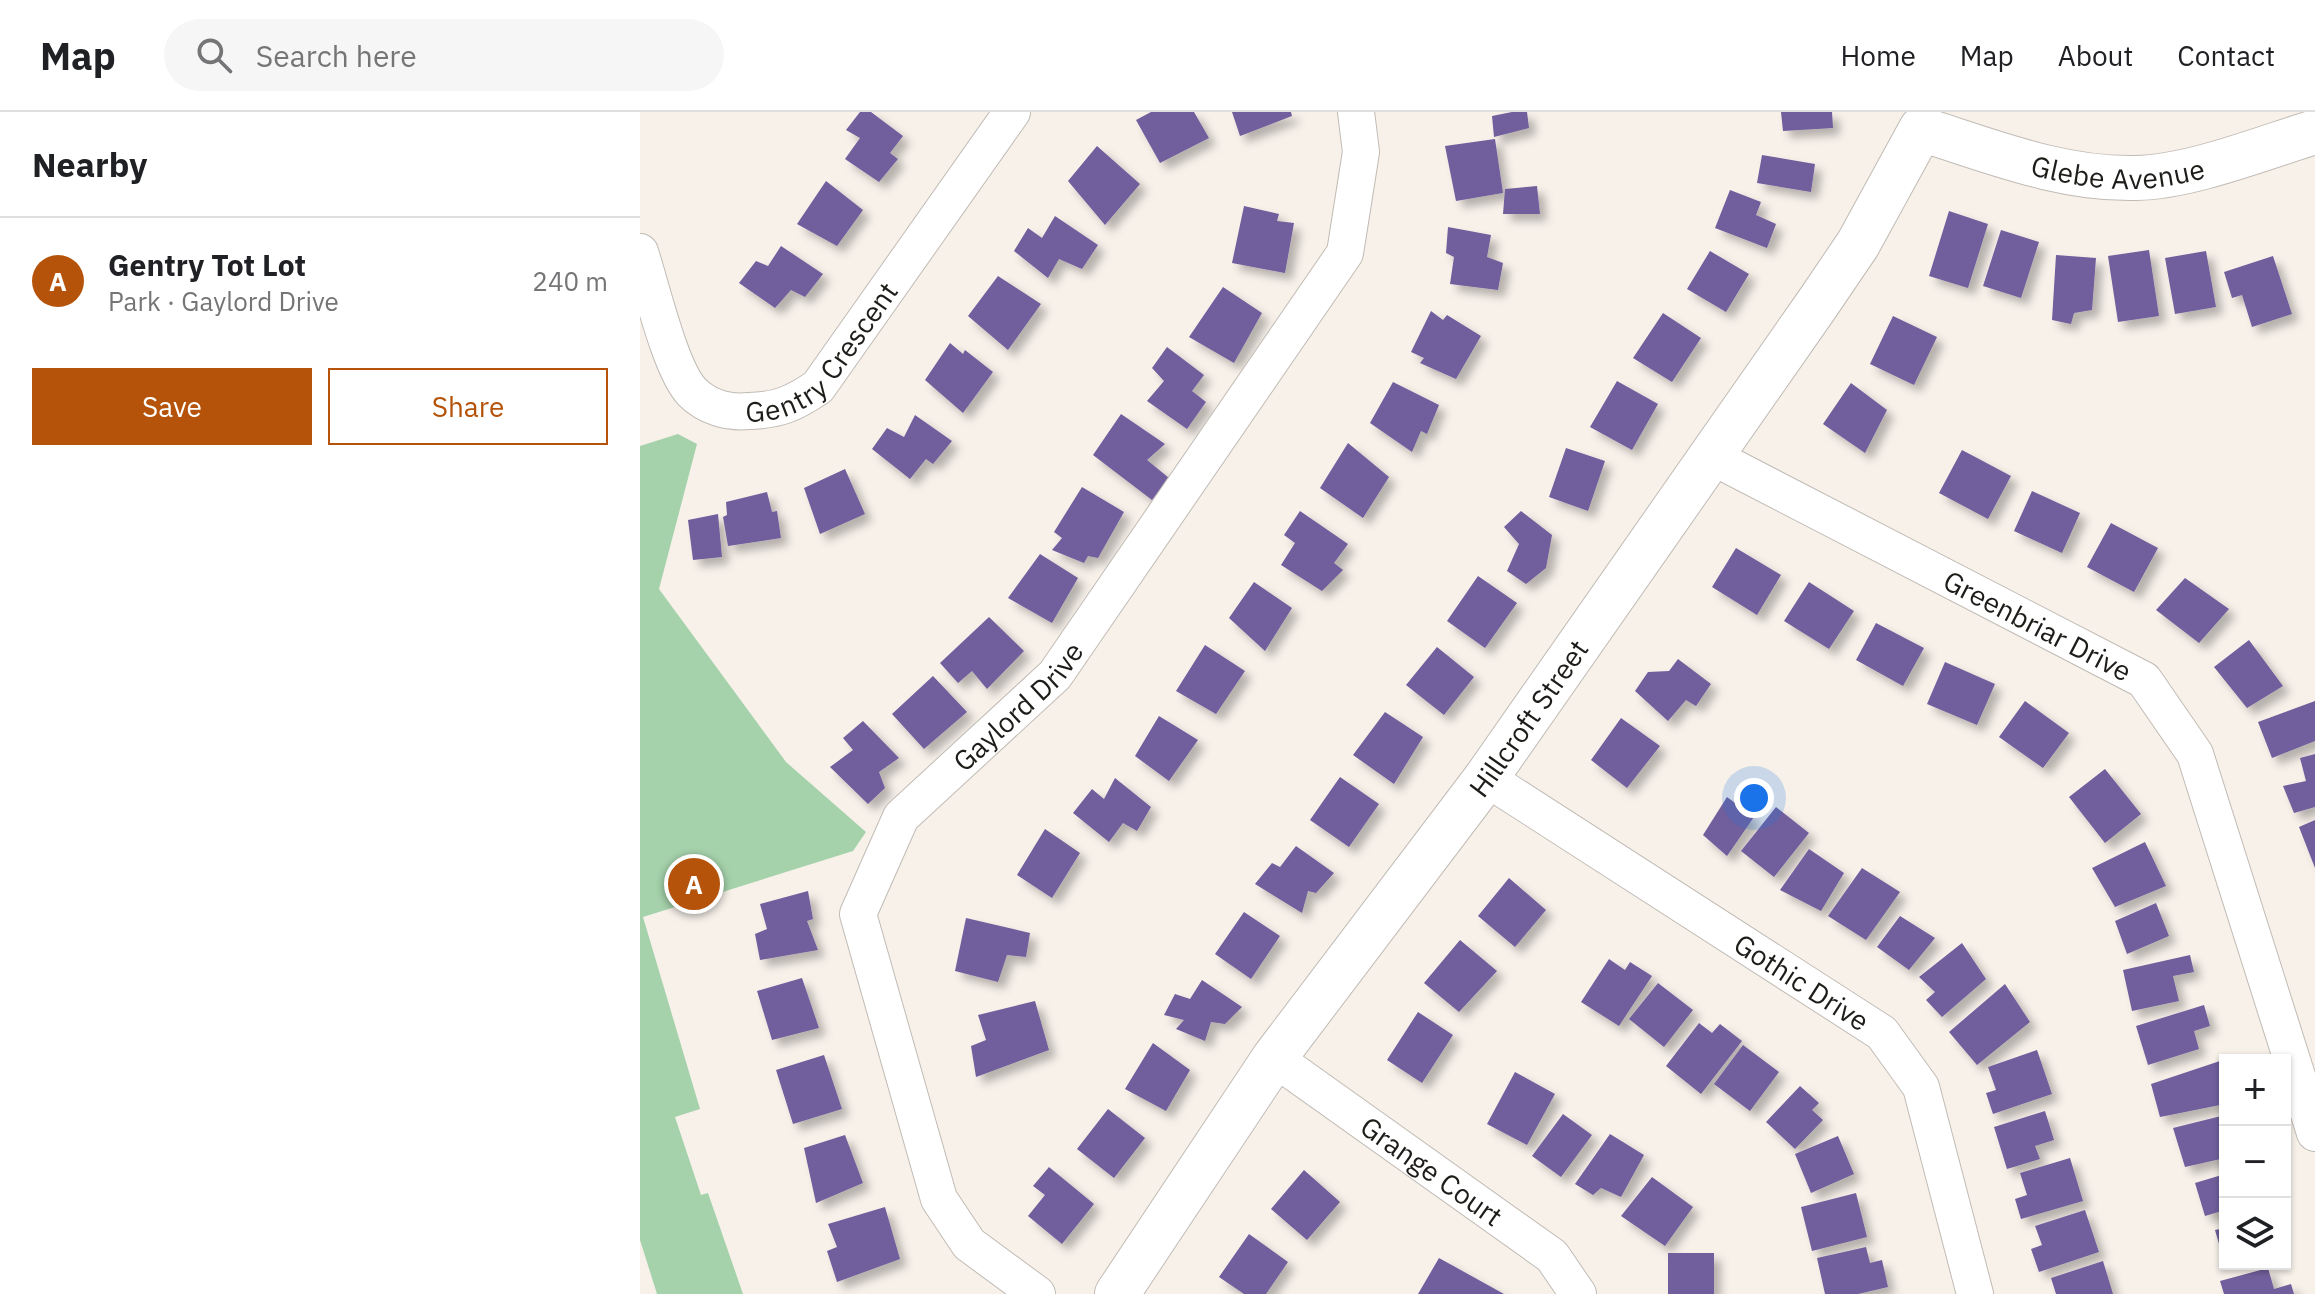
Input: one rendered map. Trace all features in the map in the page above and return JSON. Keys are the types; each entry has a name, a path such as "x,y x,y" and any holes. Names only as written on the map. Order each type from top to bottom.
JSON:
{"street":[{"name":"Gentry Crescent","path":"640,252 677,368 692,392 714,408 743,412 770,410 794,403 818,387 1012,112"},
{"name":"Gaylord Drive","path":"1037,1294 969,1244 939,1199 858,914 901,817 1055,675 1345,253 1361,152 1356,112"},
{"path":"2311,112 2315,125"},
{"name":"Glebe Avenue","path":"1922,120 2047,168 2092,176 2138,178 2189,169 2315,132"},
{"name":"Hillcroft Street","path":"1117,1294 1274,1058 1486,778 1858,244 1922,120"},
{"name":"Greenbriar Drive","path":"1711,456 2144,680 2195,754 2315,1133"},
{"name":"Gothic Drive","path":"1486,778 1882,1033 1921,1087 1975,1294"},
{"name":"Grange Court","path":"1274,1058 1552,1256 1578,1294"}],"green space":[{"path":"678,434 697,444 659,589 786,762 866,832 853,851 643,917 700,1109 675,1117 701,1195 708,1193 743,1294 657,1294 640,1240 640,446"}],"building":[{"path":"860,112 871,112 903,136 890,153 898,159 879,182 845,159 860,138 846,130"},
{"path":"1151,112 1194,112 1209,138 1160,163 1136,120"},
{"path":"1232,112 1291,112 1292,116 1240,136"},
{"path":"1527,112 1529,128 1494,137 1492,116"},
{"path":"1781,112 1832,112 1833,128 1783,131"},
{"path":"1495,139 1503,193 1456,201 1445,146"},
{"path":"1097,146 1140,184 1105,225 1068,181"},
{"path":"1762,155 1815,164 1811,192 1757,183"},
{"path":"826,181 863,210 837,246 797,224"},
{"path":"1537,186 1540,214 1503,214 1505,189"},
{"path":"1730,190 1761,202 1756,215 1776,224 1767,248 1715,228"},
{"path":"1244,206 1279,214 1277,221 1294,223 1285,273 1232,263"},
{"path":"1949,211 1988,224 1968,288 1929,276"},
{"path":"1055,216 1098,245 1082,269 1059,259 1048,278 1014,251 1028,228 1042,238"},
{"path":"1448,227 1491,235 1487,257 1503,263 1498,290 1450,284 1454,257 1446,253"},
{"path":"2001,230 2039,242 2021,298 1983,286"},
{"path":"781,246 823,274 805,297 791,290 775,308 739,283 756,261 768,266"},
{"path":"2149,250 2159,316 2118,322 2108,256"},
{"path":"1710,251 1749,274 1726,312 1687,289"},
{"path":"2206,251 2216,307 2175,314 2165,258"},
{"path":"2056,255 2096,258 2092,310 2074,313 2071,324 2052,320"},
{"path":"2273,256 2292,314 2252,327 2242,295 2232,298 2224,272"},
{"path":"998,276 1041,304 1008,350 968,316"},
{"path":"1223,287 1262,313 1234,363 1189,337"},
{"path":"1431,311 1443,320 1447,315 1481,336 1456,379 1420,363 1424,358 1411,352"},
{"path":"1663,313 1701,338 1672,382 1633,358"},
{"path":"1893,316 1937,337 1914,385 1870,364"},
{"path":"950,343 963,354 965,350 993,372 963,413 925,380"},
{"path":"1167,347 1204,375 1192,391 1206,402 1187,429 1147,401 1164,381 1152,368"},
{"path":"1617,381 1658,404 1632,450 1590,427"},
{"path":"1393,382 1439,405 1427,434 1421,431 1412,452 1370,423"},
{"path":"1851,383 1887,410 1865,453 1823,424"},
{"path":"1121,414 1165,444 1147,460 1169,478 1152,500 1093,455"},
{"path":"915,415 952,441 933,464 926,459 910,479 872,449 887,428 904,437"},
{"path":"1348,443 1389,477 1363,518 1320,488"},
{"path":"1566,448 1605,461 1588,511 1549,497"},
{"path":"1962,450 2011,476 1988,519 1939,493"},
{"path":"845,469 865,514 820,534 804,488"},
{"path":"1082,487 1124,512 1098,558 1088,556 1084,563 1052,550 1062,538 1054,532"},
{"path":"2032,491 2080,513 2062,553 2014,531"},
{"path":"767,492 772,512 777,511 781,538 728,546 723,517 727,515 726,502"},
{"path":"1300,511 1348,544 1334,563 1343,570 1322,591 1281,565 1295,543 1284,535"},
{"path":"1521,511 1552,535 1546,568 1526,584 1507,571 1519,544 1504,527"},
{"path":"718,514 722,557 693,560 688,520"},
{"path":"2111,523 2158,548 2134,592 2087,567"},
{"path":"1736,548 1781,575 1757,615 1712,587"},
{"path":"1040,554 1078,578 1052,623 1008,598"},
{"path":"1478,576 1517,603 1485,648 1447,621"},
{"path":"2185,578 2229,609 2199,643 2156,610"},
{"path":"1254,582 1292,608 1265,651 1229,618"},
{"path":"1809,582 1854,611 1829,649 1784,621"},
{"path":"989,617 1024,651 987,689 972,671 958,683 940,663"},
{"path":"1876,623 1924,648 1903,686 1856,660"},
{"path":"2249,640 2283,686 2247,708 2214,667"},
{"path":"1205,645 1245,671 1216,714 1176,691"},
{"path":"1437,647 1474,677 1444,715 1406,685"},
{"path":"1678,659 1711,684 1696,706 1686,700 1668,721 1635,691 1648,672 1669,671"},
{"path":"1945,662 1995,684 1977,725 1927,704"},
{"path":"933,676 967,712 924,749 892,714"},
{"path":"2025,701 2069,733 2043,768 1999,737"},
{"path":"2315,701 2315,741 2272,758 2258,722"},
{"path":"1385,712 1423,737 1394,784 1353,755"},
{"path":"1159,716 1198,740 1169,781 1135,756"},
{"path":"1621,718 1660,746 1627,788 1591,760"},
{"path":"863,721 899,758 879,772 885,788 868,804 830,767 853,750 843,738"},
{"path":"2315,754 2315,807 2294,813 2283,786 2306,781 2300,758"},
{"path":"2105,769 2141,814 2105,843 2069,797"},
{"path":"1340,777 1379,804 1349,847 1310,820"},
{"path":"1115,778 1151,807 1137,831 1123,823 1109,842 1073,813 1092,789 1104,799"},
{"path":"1727,797 1754,817 1727,856 1703,835"},
{"path":"1776,807 1809,833 1774,877 1741,851"},
{"path":"2315,820 2315,868 2299,827"},
{"path":"1045,829 1080,853 1052,898 1017,875"},
{"path":"2145,842 2166,886 2115,907 2092,868"},
{"path":"1296,846 1334,873 1316,893 1308,891 1302,913 1255,884 1272,863 1280,867"},
{"path":"1809,849 1844,873 1821,911 1780,890"},
{"path":"1862,868 1900,892 1866,940 1828,916"},
{"path":"1509,878 1546,910 1515,947 1478,916"},
{"path":"808,891 813,919 807,921 818,950 760,960 755,934 767,929 760,904"},
{"path":"2156,903 2169,936 2127,954 2115,921"},
{"path":"1244,912 1280,936 1251,979 1215,954"},
{"path":"1900,916 1935,938 1909,970 1877,947"},
{"path":"966,918 1030,933 1026,957 1007,955 998,982 955,971"},
{"path":"1460,940 1497,971 1459,1012 1424,983"},
{"path":"1962,943 1986,979 1942,1017 1926,1000 1935,992 1919,977"},
{"path":"2190,955 2194,972 2173,976 2179,1001 2132,1011 2123,970"},
{"path":"1609,959 1625,970 1630,962 1652,976 1619,1026 1581,1002"},
{"path":"802,978 819,1028 772,1040 757,991"},
{"path":"1202,980 1242,1007 1225,1024 1211,1022 1205,1041 1176,1029 1184,1020 1164,1015 1175,994 1190,999"},
{"path":"1658,983 1693,1010 1664,1047 1629,1019"},
{"path":"2005,984 2030,1022 1977,1065 1949,1032"},
{"path":"1035,1001 1049,1050 976,1077 971,1046 986,1040 978,1015"},
{"path":"2204,1005 2210,1026 2194,1031 2199,1049 2148,1065 2136,1026"},
{"path":"1418,1012 1453,1035 1422,1083 1387,1060"},
{"path":"1699,1023 1712,1033 1720,1024 1742,1041 1701,1094 1666,1066"},
{"path":"1153,1043 1190,1070 1166,1111 1125,1089"},
{"path":"1743,1045 1779,1072 1750,1111 1714,1084"},
{"path":"2037,1050 2052,1094 1993,1114 1986,1093 1996,1090 1988,1067"},
{"path":"824,1055 842,1109 793,1124 776,1070"},
{"path":"2219,1061 2219,1105 2160,1117 2151,1084"},
{"path":"1515,1072 1555,1094 1527,1145 1487,1124"},
{"path":"1800,1086 1819,1103 1812,1110 1823,1120 1795,1149 1766,1122"},
{"path":"1108,1109 1145,1138 1114,1178 1077,1149"},
{"path":"2045,1111 2054,1140 2035,1146 2040,1159 2007,1169 1994,1127"},
{"path":"1563,1114 1592,1135 1561,1177 1532,1156"},
{"path":"2219,1116 2219,1159 2185,1167 2173,1128"},
{"path":"1610,1134 1644,1155 1621,1197 1601,1188 1593,1195 1575,1184"},
{"path":"845,1135 863,1183 816,1203 804,1148"},
{"path":"1838,1136 1854,1174 1811,1193 1795,1154"},
{"path":"2070,1158 2083,1201 2021,1219 2015,1199 2027,1195 2020,1173"},
{"path":"1049,1167 1094,1204 1062,1244 1028,1216 1045,1195 1033,1186"},
{"path":"1304,1170 1340,1202 1307,1240 1271,1209"},
{"path":"2219,1176 2219,1212 2205,1216 2195,1183"},
{"path":"1652,1177 1693,1207 1665,1246 1621,1216"},
{"path":"1856,1193 1867,1237 1812,1251 1801,1207"},
{"path":"885,1207 900,1259 837,1282 827,1251 837,1247 828,1224"},
{"path":"2085,1210 2099,1252 2039,1272 2031,1249 2042,1245 2035,1226"},
{"path":"1249,1234 1288,1262 1266,1294 1244,1294 1219,1277"},
{"path":"1866,1247 1870,1263 1882,1260 1888,1287 1858,1294 1825,1294 1817,1258"},
{"path":"1668,1253 1714,1253 1714,1294 1668,1294"},
{"path":"1439,1258 1504,1294 1418,1294"},
{"path":"2103,1261 2113,1294 2056,1294 2051,1278"},
{"path":"2269,1270 2274,1289 2291,1284 2294,1294 2224,1294 2220,1281"}],"place":[{"name":"Gentry Tot Lot","path":"694,884"}]}
